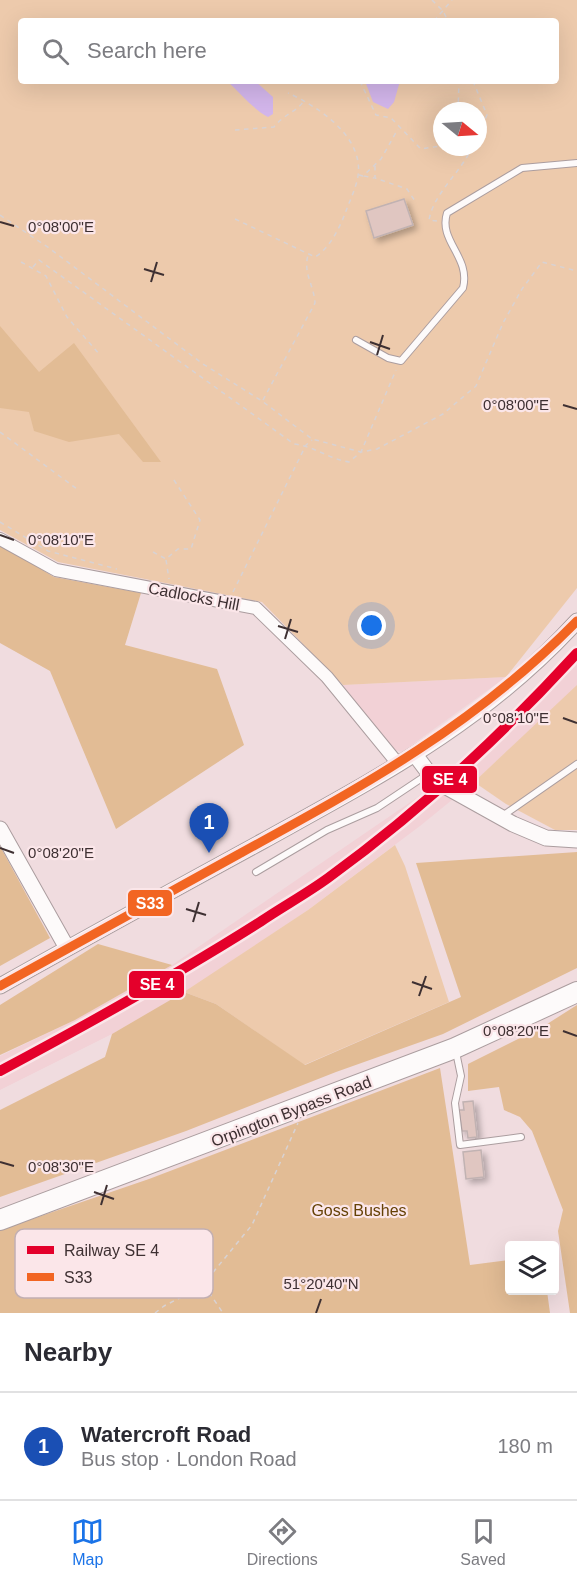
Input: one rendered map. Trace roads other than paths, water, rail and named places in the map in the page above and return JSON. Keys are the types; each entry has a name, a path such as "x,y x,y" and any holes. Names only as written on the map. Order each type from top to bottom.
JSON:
{"main road":[{"name":"Orpington Bypass Road","path":"0,1220 455,1048 577,992"}],"street":[{"name":"Cadlocks Hill","path":"0,539 56,570 256,608 327,677 399,765"},
{"path":"0,986 416,756 495,700 536,663 577,621"},
{"path":"416,756 432,777 500,817 539,837 577,840"},
{"path":"0,829 67,948"}],"lane":[{"path":"356,340 388,358 401,361 463,288 466,276 462,261 449,237 445,222 447,213 522,168 577,163"},
{"path":"500,817 577,764"},
{"path":"256,872 327,830 377,807 432,777"},
{"path":"455,1048 462,1076 455,1102 460,1145 521,1137"}],"place":[{"name":"Watercroft Road","path":"209,853"}],"park label":[{"name":"Goss Bushes","path":"359,1210"}]}
